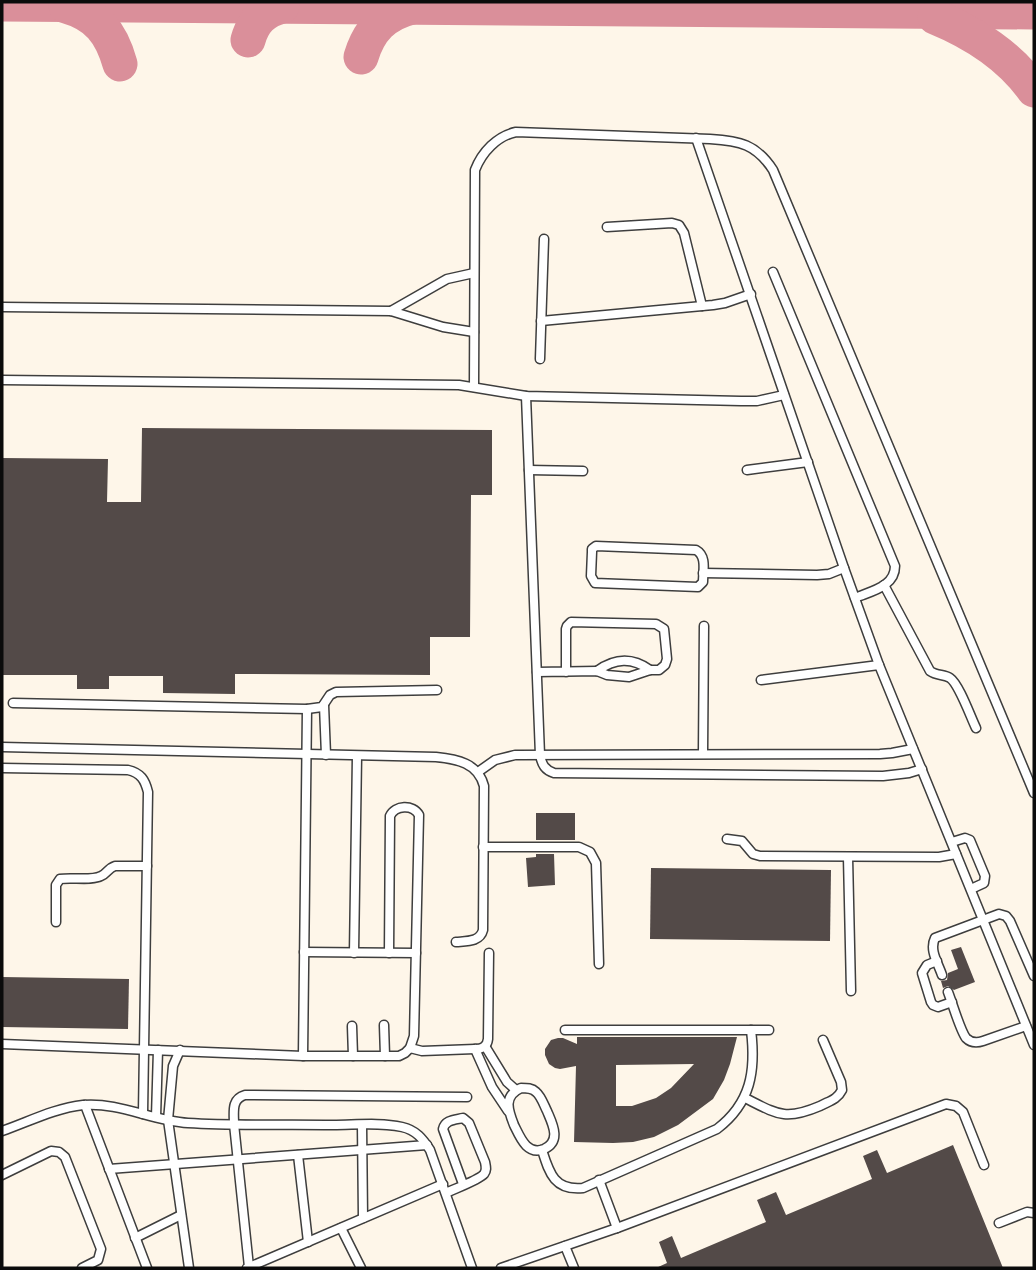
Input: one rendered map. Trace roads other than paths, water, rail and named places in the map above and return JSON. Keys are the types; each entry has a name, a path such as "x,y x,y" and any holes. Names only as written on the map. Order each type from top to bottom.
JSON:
{"lane":[{"path":"474,387 475,170 484,154 499,139 516,132 695,138 737,142 758,151 773,170 1034,793"},
{"path":"695,138 879,665 1034,1045"},
{"path":"607,227 672,223 679,225 684,233 702,306"},
{"path":"540,359 544,239"},
{"path":"773,272 894,562 895,574 890,583 855,598"},
{"path":"391,311 447,279 474,273"},
{"path":"541,321 702,306 725,303 751,294"},
{"path":"2,307 391,311 443,327 474,332"},
{"path":"2,380 459,385 527,396 741,401 757,401 784,395"},
{"path":"527,396 540,755 544,768 554,773 883,776 922,769"},
{"path":"747,470 808,462"},
{"path":"529,470 583,471"},
{"path":"599,546 696,551 703,556 703,573 703,582 698,587 597,584 591,576 592,549 599,546"},
{"path":"703,573 823,575 844,568"},
{"path":"884,585 930,671 949,677 955,683 976,728"},
{"path":"537,672 566,672 597,671 618,677 659,670 666,662 666,633 656,624 574,621 569,623 566,629 566,672"},
{"path":"703,754 704,626"},
{"path":"597,671 614,661 623,660 642,664 650,670"},
{"path":"761,680 879,665"},
{"path":"13,703 307,709 324,705 336,691 437,690"},
{"path":"324,705 326,755"},
{"path":"303,1056 307,709"},
{"path":"2,747 444,758 464,763 478,772 484,786 482,934 477,939 456,942"},
{"path":"478,772 490,762 503,757 540,755 880,754 913,749"},
{"path":"354,953 357,756"},
{"path":"2,768 128,770 144,778 148,792 143,1114"},
{"path":"2,1044 303,1056 399,1056 405,1053 414,1036 419,815 414,809 397,808 390,816 389,953"},
{"path":"952,842 965,838 970,840 985,876 984,883 971,889"},
{"path":"727,839 741,841 753,854 760,856 939,857 956,854"},
{"path":"484,847 579,847 590,852 596,863 599,964"},
{"path":"848,856 851,991"},
{"path":"56,922 56,884 60,879 98,877 115,866 147,866"},
{"path":"942,975 932,945 935,938 999,914 1008,918 1034,976"},
{"path":"304,952 416,953"},
{"path":"410,1048 422,1051 480,1049 485,1046 488,1039 489,953"},
{"path":"937,961 926,965 922,973 931,1002 938,1007 952,1003"},
{"path":"948,992 964,1034 972,1041 984,1041 1026,1026"},
{"path":"384,1025 385,1056"},
{"path":"352,1026 353,1056"},
{"path":"565,1030 769,1030"},
{"path":"542,1150 550,1173 558,1182 570,1188 583,1188 717,1129 732,1117 745,1098 753,1058 751,1030"},
{"path":"745,1098 786,1115 802,1113 835,1099 842,1090 841,1082 823,1040"},
{"path":"485,1046 507,1082 516,1090"},
{"path":"475,1049 492,1087 524,1144 532,1150 542,1150 553,1140 553,1125 535,1091 526,1088 512,1093 508,1103 509,1113"},
{"path":"156,1117 158,1050"},
{"path":"180,1051 173,1066 168,1120 189,1268"},
{"path":"463,1184 443,1129 445,1123 463,1118 469,1123 486,1166 482,1175 463,1184 444,1188 363,1219 248,1268 234,1124 235,1101 245,1095 467,1097"},
{"path":"500,1268 617,1228 946,1104 956,1106 963,1112 984,1165"},
{"path":"85,1105 147,1268"},
{"path":"2,1131 65,1108 85,1105 106,1105 187,1123 404,1127 423,1139 426,1145 472,1268"},
{"path":"362,1125 363,1219"},
{"path":"109,1169 426,1145"},
{"path":"2,1175 51,1151 59,1152 65,1157 101,1250 94,1264 82,1268"},
{"path":"298,1154 308,1242"},
{"path":"599,1181 617,1228"},
{"path":"999,1223 1027,1212 1034,1213"},
{"path":"135,1238 181,1215"},
{"path":"341,1228 361,1268"},
{"path":"565,1246 574,1268"}]}
